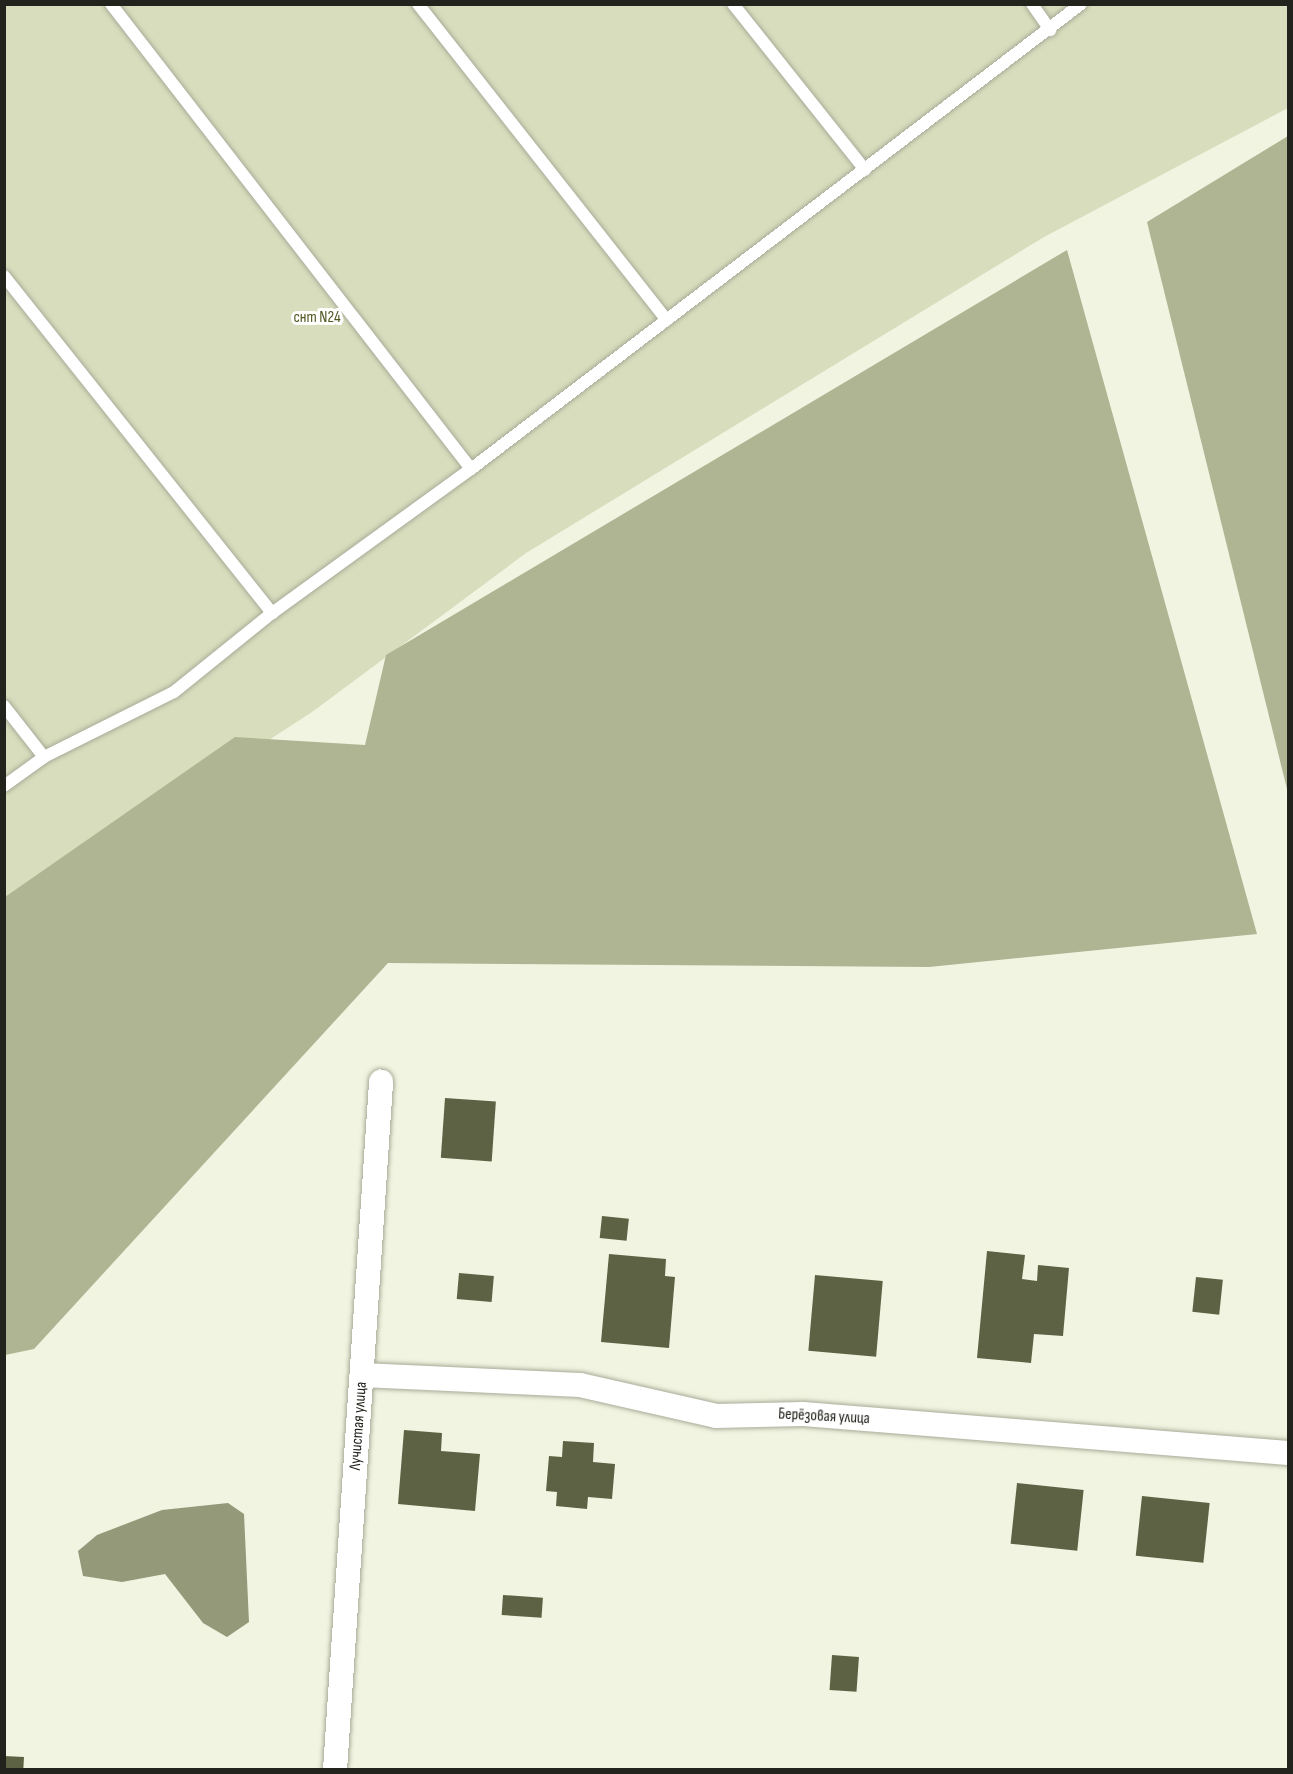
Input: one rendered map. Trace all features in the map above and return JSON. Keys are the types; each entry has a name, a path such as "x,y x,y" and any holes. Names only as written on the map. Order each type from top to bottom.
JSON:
{"street":[{"name":"Лучистая улица","path":"340,1769 381,1082"},
{"name":"Берёзовая улица","path":"362,1374 580,1385 716,1416 803,1414 1288,1453"}],"lane":[{"path":"111,4 471,469"},
{"path":"418,4 667,320"},
{"path":"733,4 865,170"},
{"path":"1032,4 1050,30"},
{"path":"4,786 44,757 174,692 272,613 471,469 1050,30 1081,4"},
{"path":"4,276 272,613"},
{"path":"4,706 44,757"}],"green space":[{"name":"снт N24","path":"5,5 1288,5 1288,108 1044,237 526,553 312,712 5,912"}],"shaded area":[{"path":"1288,136 1288,793 1147,222"},
{"path":"1067,250 1257,934 929,967 388,963 34,1349 5,1355 5,897 235,737 365,745 386,655"},
{"path":"228,1503 244,1514 249,1622 227,1637 203,1623 165,1574 122,1582 83,1576 78,1551 97,1535 162,1510"}],"building":[{"path":"445,1098 496,1102 492,1161 441,1158"},
{"path":"602,1216 629,1219 627,1241 600,1238"},
{"path":"987,1251 1025,1255 1022,1279 1037,1281 1038,1265 1069,1268 1063,1336 1034,1334 1031,1363 977,1358"},
{"path":"609,1254 666,1259 665,1276 675,1277 669,1348 601,1342"},
{"path":"459,1273 494,1276 492,1302 457,1299"},
{"path":"815,1275 883,1281 876,1357 808,1351"},
{"path":"1196,1277 1223,1280 1219,1315 1192,1312"},
{"path":"404,1430 442,1433 441,1451 480,1454 475,1511 398,1504"},
{"path":"563,1441 594,1443 593,1462 615,1464 612,1499 588,1497 587,1509 556,1506 557,1492 546,1491 549,1456 562,1457"},
{"path":"1017,1483 1084,1490 1077,1551 1011,1544"},
{"path":"1142,1496 1210,1503 1203,1563 1136,1556"},
{"path":"503,1595 543,1598 542,1618 502,1615"},
{"path":"832,1655 859,1657 856,1692 830,1690"},
{"path":"4,1756 24,1757 23,1770 4,1770"}]}
